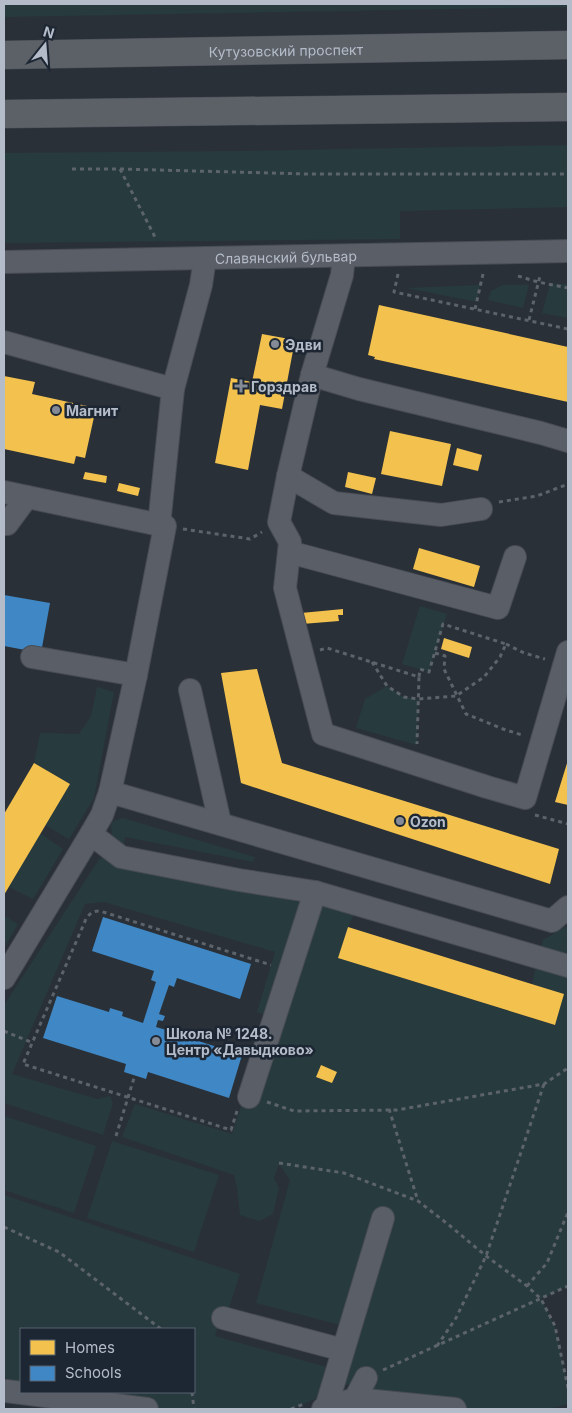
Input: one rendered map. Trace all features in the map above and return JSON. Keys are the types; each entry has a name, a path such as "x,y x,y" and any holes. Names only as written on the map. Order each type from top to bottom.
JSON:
{"main road":[{"name":"Кутузовский проспект","path":"4,55 568,45"},
{"path":"4,114 568,106"}],"street":[{"name":"Славянский бульвар","path":"4,262 568,251"},
{"path":"344,256 342,275 312,376 279,522 290,542 285,588 323,734 526,798 567,658"},
{"path":"4,978 102,815 110,792 136,675 162,526 173,389 201,285 205,258"},
{"path":"4,342 173,389"},
{"path":"312,376 568,441"},
{"path":"288,476 334,503 441,515 481,509"},
{"path":"4,492 162,526"},
{"path":"4,524 7,524 27,497"},
{"path":"288,552 498,608 515,557"},
{"path":"32,657 136,675"},
{"path":"190,690 220,823"},
{"path":"110,792 552,921 568,907"},
{"path":"91,834 121,857 240,880 316,892 568,966"},
{"path":"249,1097 316,892"},
{"path":"383,1218 327,1402 455,1409"},
{"path":"222,1318 343,1350"},
{"path":"355,1404 366,1378"},
{"path":"6,1391 20,1393"},
{"path":"22,1393 147,1409"}],"path":[{"path":"72,169 308,174 568,174"},
{"path":"120,169 156,239"},
{"path":"398,274 394,292 568,329"},
{"path":"476,309 482,274"},
{"path":"518,276 568,288"},
{"path":"529,320 540,276"},
{"path":"481,509 497,502 538,496 568,484"},
{"path":"162,526 250,538 279,522"},
{"path":"421,766 417,746 420,669 429,672 443,624 506,644 524,653 567,658"},
{"path":"372,662 387,686 404,696 418,699 456,696 484,677 500,657 506,644"},
{"path":"303,654 328,648 419,677"},
{"path":"435,653 445,656 444,669 466,714 503,729 543,740"},
{"path":"290,971 100,911 94,911 86,919 23,1064 231,1130 242,1094 294,1111 397,1110 544,1084 568,1068"},
{"path":"4,1030 33,1042"},
{"path":"116,1136 135,1075"},
{"path":"436,1346 456,1318 486,1256 544,1084"},
{"path":"389,1110 418,1201"},
{"path":"279,1163 344,1173 418,1201 541,1299 555,1326 568,1388"},
{"path":"527,1286 547,1263 568,1212"},
{"path":"4,1227 59,1252 159,1328"},
{"path":"366,1378 568,1286"},
{"path":"192,1393 194,1409"},
{"path":"291,1409 320,1397 327,1402"}],"green space":[{"path":"4,4 568,4 568,7 4,17"},
{"path":"568,145 568,207 400,211 400,239 4,243 4,153"},
{"path":"550,284 568,284 568,318 542,313"},
{"path":"480,285 477,302 406,288"},
{"path":"502,285 529,285 523,308 488,300 491,291"},
{"path":"420,606 447,614 429,672 402,664"},
{"path":"387,686 404,697 418,699 417,745 356,728 365,699"},
{"path":"97,687 114,692 94,798 69,839 45,825 70,784 34,763 40,733 79,734 91,716"},
{"path":"123,818 255,857 253,862 125,837 121,857 112,840 111,822"},
{"path":"40,833 63,849 33,899 9,887"},
{"path":"100,858 303,900 267,1016 257,1012 275,952 104,902 85,904 12,1074 97,1099 110,1096 113,1103 103,1135 4,1103 4,1005"},
{"path":"319,904 355,912 348,927 339,958 554,1025 564,994 532,984 543,940 568,926 568,1286 541,1299 555,1326 568,1388 568,1404 549,1409 455,1409 355,1399 366,1378 332,1390 344,1326 256,1303 290,1180 279,1164 274,1178 279,1188 273,1214 259,1221 240,1215 234,1175 122,1137 135,1104 232,1134 244,1097"},
{"path":"4,916 18,924 4,948"},
{"path":"4,1116 96,1146 74,1213 4,1190"},
{"path":"112,1141 219,1175 194,1252 87,1218"},
{"path":"4,1195 240,1274 227,1314 219,1322 215,1336 330,1368 320,1397 291,1409 151,1409 36,1393 195,1393 195,1328 20,1328 20,1391 4,1388"}],"building: Homes":[{"path":"379,305 568,347 568,402 374,359 375,357 368,355"},
{"path":"262,334 295,340 282,409 260,405 248,470 215,463 231,378 252,382"},
{"path":"4,376 35,382 32,394 96,408 85,458 76,456 74,464 4,449"},
{"path":"390,431 451,444 442,486 381,474"},
{"path":"457,448 482,455 478,471 453,465"},
{"path":"85,472 107,476 106,483 83,479"},
{"path":"348,472 376,478 372,494 345,487"},
{"path":"119,483 140,488 138,496 117,491"},
{"path":"419,548 480,566 474,587 413,569"},
{"path":"343,609 343,615 338,615 339,621 302,624 301,613"},
{"path":"444,638 472,647 469,658 441,649"},
{"path":"257,669 282,763 559,849 550,884 241,783 221,673"},
{"path":"568,760 568,805 555,802"},
{"path":"34,763 70,784 4,895 4,814"},
{"path":"348,927 564,994 555,1025 338,958"},
{"path":"321,1065 337,1072 332,1083 316,1077"}],"building: Schools":[{"path":"4,595 50,603 41,653 4,646"},
{"path":"103,917 251,964 240,999 177,978 174,987 169,985 159,1014 165,1016 163,1021 158,1020 156,1027 177,1033 178,1029 191,1033 189,1038 242,1055 229,1098 148,1072 146,1079 124,1072 126,1064 43,1038 57,996 109,1012 110,1008 123,1012 122,1016 143,1023 156,982 151,980 154,971 92,951"}],"place":[{"name":"Эдви","path":"275,344"},
{"name":"Горздрав","path":"241,386"},
{"name":"Магнит","path":"56,410"},
{"name":"Ozon","path":"400,821"},
{"name":"Школа № 1248. Центр «Давыдково»","path":"156,1041"}]}
